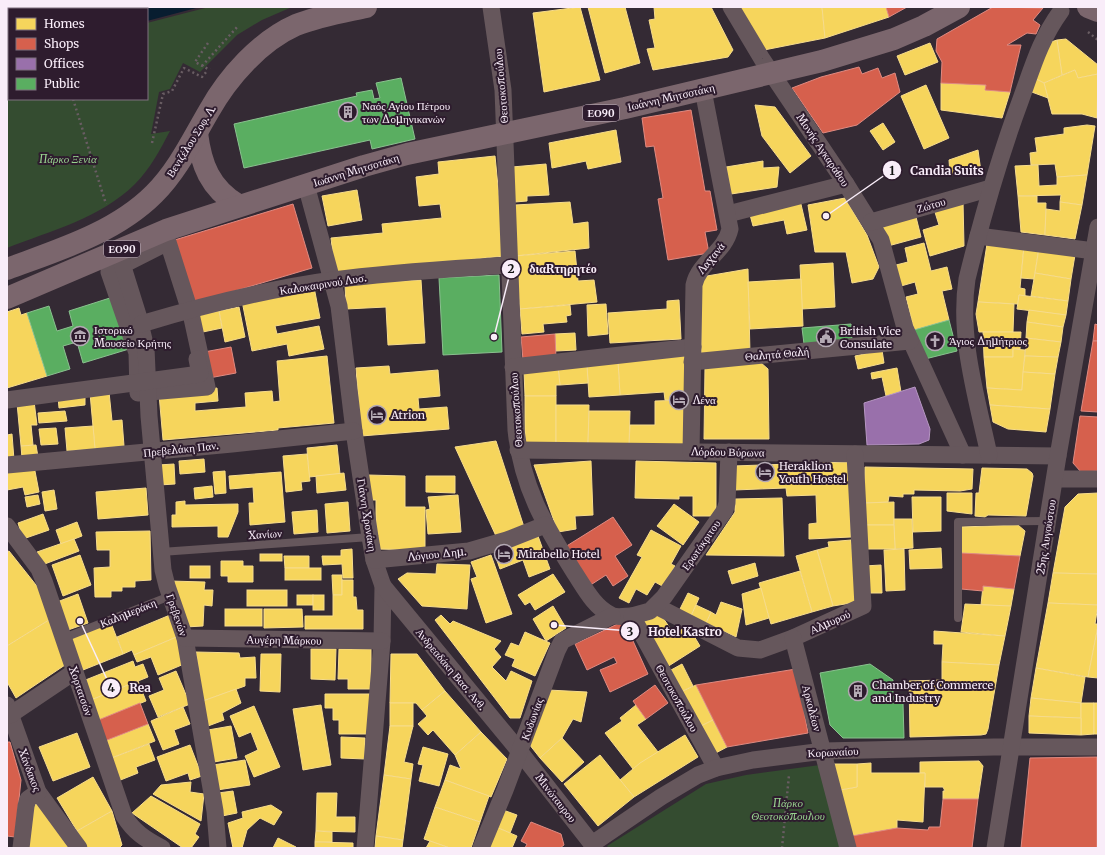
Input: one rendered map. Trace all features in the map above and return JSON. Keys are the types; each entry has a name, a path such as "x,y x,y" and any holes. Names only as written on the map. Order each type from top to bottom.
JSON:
{"main road":[{"name":"Βενιζέλου Σοφ. Λ.","path":"7,269 113,225 128,216 155,194 174,171 225,88 253,55 271,40 286,30 310,20 366,7"},
{"name":"Ιωάννη Μητσοτάκη","path":"238,206 383,160 703,90 880,44 924,26 959,7"},
{"path":"197,133 203,160 214,184 223,195 238,206"},
{"name":"ΕΟ90","path":"7,298 121,258 166,230 238,206"}],"street":[{"name":"Θεοτοκοπούλου","path":"492,7 503,90 513,367 518,450 531,494 544,525 588,593 599,606 612,616"},
{"name":"Μονής Αγκαράθου","path":"731,7 772,73 871,222 883,247 910,341 963,455"},
{"path":"989,455 965,339 965,290 991,188 1040,46 1046,32 1061,11"},
{"name":"Λαχανά","path":"691,452 696,278 700,269 726,241 730,229 703,90"},
{"path":"728,214 846,184"},
{"name":"Γιάννη Χρονάκη","path":"306,185 333,280 342,325 354,430 370,537 374,560 383,586 382,641 365,848"},
{"name":"Ζώτου","path":"871,222 991,188"},
{"name":"25ης Αυγούστου","path":"995,848 1049,521 1058,456 1098,226"},
{"path":"978,236 1094,251"},
{"path":"7,400 145,385 200,374 189,310 168,242 163,245 121,258 109,272 137,353 145,385"},
{"path":"121,258 141,324 146,348 145,385"},
{"name":"Καλοκαιρινού Λυσ.","path":"141,324 208,304 333,280 432,270 509,265"},
{"name":"Θαλητά Θαλή","path":"513,367 693,354 910,341"},
{"name":"Γρεβενών","path":"145,385 153,452 164,574 185,638 214,811 218,848"},
{"name":"Πρεβελάκη Παν.","path":"7,465 153,452 354,430"},
{"name":"Λόρδου Βύρωνα","path":"518,450 1058,456"},
{"name":"Ερωτόκριτου","path":"632,616 641,615 656,606 726,510 728,503 729,452"},
{"name":"Αλμυρού","path":"656,606 738,648 760,650 793,638 863,606 855,454"},
{"path":"1055,479 1098,479"},
{"name":"Λόγιου Δημ.","path":"374,560 469,551 507,540 544,525"},
{"name":"Χορτατσών","path":"7,526 38,569 44,581 124,816 132,828 135,842 162,848"},
{"name":"Ανδρεαδάκη Βασ. Ανθ.","path":"383,586 520,752"},
{"path":"612,616 632,616"},
{"name":"Κυδωνίας","path":"481,848 520,752 562,641 612,616"},
{"name":"Θεοτοκοπούλου","path":"632,616 716,768"},
{"name":"Αυγέρη Μάρκου","path":"185,638 382,641"},
{"name":"Αρκολέων","path":"793,638 824,751 848,848"},
{"path":"10,719 74,672"},
{"name":"Χάνδακος","path":"10,719 38,792 79,848"},
{"name":"Κορωναίου","path":"591,847 661,797 698,775 716,768 790,754 824,751 1011,747 1098,747"},
{"name":"Μινώταυρου","path":"520,752 591,847"},
{"path":"21,848 28,799 38,792"}],"lane":[{"path":"958,618 958,522 1049,521"},
{"name":"Χανίων","path":"161,552 370,537"},
{"name":"Καλημεράκη","path":"64,638 170,596"}],"path":[{"path":"202,66 238,26"},
{"path":"195,62 208,43"},
{"path":"152,143 163,94 172,91 184,68 202,77 208,70"},
{"path":"73,100 113,225"},
{"path":"782,848 790,754"}],"green space":[{"name":"Πάρκο Ξενία","path":"209,7 292,7 262,20 237,35 200,72 183,63 170,89 159,92 151,134 170,131 150,166 135,184 122,196 91,215 7,248 7,60 8,100 148,100 148,23"},
{"name":"Πάρκο Θεοτοκόπουλου","path":"820,765 841,848 609,848 607,846 706,784 746,775"}],"water":[{"path":"7,7 200,7 148,21 148,8 8,8 7,58"}],"building: Homes":[{"path":"580,7 600,80 544,92 533,13"},
{"path":"588,7 625,7 640,63 605,73"},
{"path":"654,7 711,7 733,50 728,57 653,70 647,49 655,48 649,20 655,19"},
{"path":"736,7 822,7 825,38 764,50"},
{"path":"822,7 886,7 889,17 825,38"},
{"path":"1066,39 1098,65 1098,74 1078,78 1075,70 1062,75 1057,40"},
{"path":"1057,40 1062,75 1044,83 1034,78 1048,43"},
{"path":"930,43 938,62 905,75 897,56"},
{"path":"1075,70 1078,78 1098,74 1097,118 1082,114 1052,114 1044,83"},
{"path":"1034,78 1044,83 1048,98 1029,91"},
{"path":"941,83 986,85 985,90 1010,92 1002,118 941,110"},
{"path":"926,85 949,138 924,149 901,96"},
{"path":"755,105 775,107 811,156 790,173 762,136"},
{"path":"883,123 895,142 883,150 870,131"},
{"path":"1087,125 1095,126 1087,175 1057,177 1055,164 1031,165 1030,153 1037,152 1035,138 1064,134 1064,128"},
{"path":"616,130 621,162 588,169 586,161 552,168 549,143"},
{"path":"978,150 981,172 950,175 949,160"},
{"path":"495,156 505,256 335,273 331,238 383,233 382,224 442,218 440,204 419,206 416,177 439,174 438,162"},
{"path":"763,161 763,168 779,167 777,187 731,194 726,167"},
{"path":"546,164 549,195 527,196 527,201 515,202 512,167"},
{"path":"1038,165 1039,186 1057,185 1057,177 1087,175 1082,205 1060,202 1061,195 1018,196 1015,166"},
{"path":"357,190 362,220 328,226 322,196"},
{"path":"1018,196 1037,196 1037,203 1046,203 1045,235 1021,232"},
{"path":"845,198 867,235 879,267 873,279 852,283 846,252 815,252 808,205"},
{"path":"800,200 807,230 787,234 784,220 753,226 749,211"},
{"path":"963,201 964,246 930,256 923,230 939,225 934,209"},
{"path":"570,202 573,224 588,222 589,248 515,256 515,205"},
{"path":"1060,202 1082,205 1075,239 1045,235 1046,209 1060,211"},
{"path":"915,213 921,237 888,246 882,222"},
{"path":"924,243 931,271 947,267 952,289 942,291 949,320 914,330 906,297 918,294 915,282 901,286 896,265 908,262 905,248"},
{"path":"987,244 1024,246 1020,288 1025,289 1025,296 1019,295 1018,304 978,302"},
{"path":"1024,246 1039,248 1034,279 1021,278"},
{"path":"1039,248 1075,255 1071,279 1035,273"},
{"path":"575,251 578,281 594,280 597,302 520,309 515,256"},
{"path":"833,263 835,307 802,309 800,265"},
{"path":"748,269 750,354 701,355 701,277"},
{"path":"1035,273 1071,279 1068,301 1031,296"},
{"path":"801,279 803,326 750,329 748,282"},
{"path":"421,280 425,343 388,345 386,307 346,309 345,284"},
{"path":"314,287 320,318 275,326 277,334 319,326 324,349 289,356 287,344 252,351 242,301"},
{"path":"1019,295 1068,301 1066,315 1017,309"},
{"path":"679,300 681,339 610,343 608,313 667,309 667,301"},
{"path":"978,302 1014,304 1013,332 979,332 976,314"},
{"path":"606,304 608,334 588,336 587,305"},
{"path":"570,305 571,315 566,316 567,322 543,324 544,332 522,334 520,309"},
{"path":"239,307 245,337 225,342 219,311"},
{"path":"19,308 21,315 27,313 47,376 7,388 7,312"},
{"path":"1029,310 1066,315 1063,327 1027,322"},
{"path":"219,311 222,328 198,333 195,316"},
{"path":"1027,322 1063,327 1061,342 1026,338"},
{"path":"983,332 1021,332 1020,349 1013,349 1013,357 984,357"},
{"path":"575,333 576,350 556,351 555,334"},
{"path":"1026,338 1061,342 1058,357 1025,356"},
{"path":"1013,349 1025,350 1022,390 987,388 984,357 1013,357"},
{"path":"882,350 884,363 858,369 855,356"},
{"path":"327,356 334,423 278,428 278,430 163,440 159,394 217,388 218,401 195,403 195,411 246,407 245,393 272,391 273,402 280,401 277,361"},
{"path":"685,356 688,400 665,400 664,392 620,395 618,361"},
{"path":"1025,356 1058,357 1055,374 1023,372"},
{"path":"618,361 620,395 589,397 587,365"},
{"path":"760,362 768,369 769,439 704,439 705,367"},
{"path":"587,365 588,383 560,385 558,367"},
{"path":"389,366 390,374 438,370 440,396 418,398 419,409 447,407 449,429 361,436 356,368"},
{"path":"558,367 560,385 556,385 556,396 525,396 524,371"},
{"path":"897,368 901,392 886,396 882,377 872,379 871,373"},
{"path":"1023,372 1055,374 1050,409 990,405 987,388 1022,390"},
{"path":"109,392 112,421 122,420 124,446 95,449 90,393"},
{"path":"85,395 85,405 59,408 58,397"},
{"path":"525,396 556,396 556,445 525,445"},
{"path":"688,400 686,446 629,445 630,425 655,425 655,401"},
{"path":"34,401 37,425 31,425 33,445 21,446 17,403"},
{"path":"556,405 589,405 588,445 556,445"},
{"path":"990,405 1050,409 1046,432 1008,429 993,422"},
{"path":"65,411 67,421 39,423 38,413"},
{"path":"589,411 630,411 629,445 588,445"},
{"path":"93,426 95,449 67,451 65,428"},
{"path":"56,428 58,444 41,445 39,429"},
{"path":"12,434 14,460 7,460 7,435"},
{"path":"496,441 524,527 496,536 455,447"},
{"path":"36,445 38,457 22,458 21,446"},
{"path":"337,445 340,474 309,477 307,448"},
{"path":"307,454 310,481 301,482 302,490 286,492 283,456"},
{"path":"204,459 205,472 180,474 179,461"},
{"path":"591,461 593,515 575,516 576,529 558,532 534,465"},
{"path":"636,461 716,463 716,516 693,516 693,496 679,496 679,499 635,498"},
{"path":"849,462 851,537 809,539 809,524 817,523 816,495 787,496 786,488 734,490 733,466"},
{"path":"174,464 175,484 159,485 158,465"},
{"path":"34,466 39,492 25,495 23,487 7,490 7,471"},
{"path":"865,467 973,469 972,489 960,491 914,490 914,494 903,494 903,497 889,496 888,502 864,503"},
{"path":"982,468 1027,469 1032,473 1033,476 1026,516 975,516 976,493 979,493"},
{"path":"225,471 226,493 215,494 213,472"},
{"path":"281,472 285,522 250,525 249,503 254,503 253,487 230,489 229,476"},
{"path":"344,473 346,490 317,493 316,476"},
{"path":"368,475 405,476 405,507 425,507 425,550 376,549 376,500 368,500"},
{"path":"426,476 455,476 455,493 426,492"},
{"path":"212,486 213,497 195,499 194,488"},
{"path":"146,488 148,515 98,519 96,492"},
{"path":"54,490 57,509 45,511 42,492"},
{"path":"947,493 972,493 972,514 947,511"},
{"path":"1098,493 1098,574 1053,573 1065,507 1078,494"},
{"path":"38,495 40,504 27,507 25,497"},
{"path":"458,495 461,532 428,534 426,510 430,509 428,497"},
{"path":"912,497 941,497 941,531 913,532"},
{"path":"782,498 784,556 706,555 735,512 735,499"},
{"path":"185,501 185,505 238,504 238,512 228,537 218,537 218,526 172,527 172,515 176,515 176,502"},
{"path":"348,502 350,531 327,533 325,504"},
{"path":"894,502 894,525 864,525 864,503"},
{"path":"674,504 699,522 683,545 657,526"},
{"path":"317,510 318,532 294,534 292,512"},
{"path":"43,514 49,530 23,539 18,523"},
{"path":"894,519 912,519 913,548 895,549"},
{"path":"77,522 82,536 61,544 56,530"},
{"path":"864,525 894,525 895,549 865,549"},
{"path":"1018,525 1025,531 1020,556 961,553 961,527"},
{"path":"651,530 681,546 671,564 675,566 664,587 655,582 647,595 636,589 629,603 619,598 642,557 637,555"},
{"path":"150,531 151,580 135,581 135,587 122,587 122,591 111,591 111,597 95,597 94,568 110,567 110,550 97,550 96,532"},
{"path":"538,536 550,569 529,577 523,560 500,569 494,552"},
{"path":"74,539 79,551 42,565 37,552"},
{"path":"851,540 857,602 833,606 817,550 829,547 828,542"},
{"path":"941,548 942,568 910,569 909,550"},
{"path":"352,549 353,578 343,578 342,564 323,565 322,556 341,556 341,550"},
{"path":"904,549 905,590 886,591 884,550"},
{"path":"817,550 833,606 812,612 796,556"},
{"path":"9,551 40,590 49,620 7,646 7,552"},
{"path":"260,554 282,554 282,561 260,561"},
{"path":"80,555 91,585 63,596 52,565"},
{"path":"491,555 512,614 486,623 471,579 477,577 471,562"},
{"path":"284,556 309,556 309,568 285,568"},
{"path":"221,561 243,561 243,566 253,566 253,582 228,582 228,576 221,576"},
{"path":"755,563 758,576 732,584 728,571"},
{"path":"437,564 470,565 467,609 422,606 398,579 407,573 436,574"},
{"path":"881,565 882,593 865,593 864,566"},
{"path":"190,566 210,566 210,578 190,578"},
{"path":"285,568 321,568 321,580 285,580"},
{"path":"800,571 812,612 771,624 759,583"},
{"path":"1053,573 1098,574 1098,605 1048,603"},
{"path":"553,574 565,592 535,610 530,602 525,605 518,595"},
{"path":"332,575 342,575 342,595 333,595"},
{"path":"342,580 353,580 353,597 356,597 357,610 363,610 363,629 305,629 305,616 333,616 333,595 342,595"},
{"path":"170,581 205,582 204,590 213,590 212,606 204,605 203,626 185,627"},
{"path":"983,586 1014,589 1011,606 981,605"},
{"path":"761,588 769,618 746,625 742,594"},
{"path":"247,590 287,590 287,606 247,606"},
{"path":"688,593 699,598 691,616 679,611"},
{"path":"78,594 88,623 68,630 57,602"},
{"path":"297,595 313,595 313,605 297,605"},
{"path":"313,595 324,595 324,610 313,610"},
{"path":"721,602 742,609 736,637 706,623 711,612 716,615"},
{"path":"1048,603 1098,605 1095,624 1098,624 1098,626 1088,677 1036,668"},
{"path":"965,604 1011,606 1005,636 961,632"},
{"path":"696,605 711,612 706,623 691,616"},
{"path":"553,606 566,628 546,641 533,619"},
{"path":"225,609 262,609 262,626 225,626"},
{"path":"264,609 302,609 303,627 264,628"},
{"path":"659,612 674,634 688,626 700,646 667,667 639,625"},
{"path":"170,615 179,636 134,655 132,650 123,654 117,637"},
{"path":"441,615 450,624 453,621 501,641 494,649 501,657 492,667 506,681 511,671 532,681 520,718 510,718 435,620"},
{"path":"49,620 65,665 16,698 7,682 7,646"},
{"path":"111,623 123,654 83,670 70,639"},
{"path":"1098,626 1098,678 1088,677"},
{"path":"934,631 1005,636 999,665 942,662 943,644 934,644"},
{"path":"525,632 550,643 535,676 512,666 515,659 505,655 511,643 519,646"},
{"path":"179,636 184,664 158,675 151,657 137,662 134,655"},
{"path":"311,649 336,649 335,680 311,679"},
{"path":"339,649 371,649 371,689 348,689 348,679 338,679"},
{"path":"196,652 239,653 240,658 255,657 256,678 245,678 245,686 203,701"},
{"path":"261,654 281,654 280,692 260,691"},
{"path":"391,654 417,654 445,691 422,710 416,703 390,703"},
{"path":"133,661 135,667 143,664 148,677 91,700 83,681"},
{"path":"942,662 999,665 986,734 910,737 909,681 942,680"},
{"path":"682,664 693,686 681,692 671,670"},
{"path":"1036,668 1085,677 1081,703 1031,698"},
{"path":"176,671 190,704 158,717 149,696 164,690 159,678"},
{"path":"138,681 146,701 99,720 91,700"},
{"path":"696,685 713,720 699,727 681,692"},
{"path":"236,689 241,703 222,713 224,720 208,726 203,701"},
{"path":"548,690 587,692 581,722 573,719 562,738 540,758 529,744"},
{"path":"445,691 481,732 455,755 433,730 428,735 418,724 427,716 422,710"},
{"path":"325,694 370,694 369,734 339,734 339,720 333,720 333,708 325,708"},
{"path":"1031,698 1081,703 1081,718 1029,716"},
{"path":"390,703 413,703 413,726 390,726"},
{"path":"1081,703 1094,703 1094,734 1081,735"},
{"path":"1094,703 1098,703 1098,734 1094,734"},
{"path":"321,705 331,765 303,770 293,709"},
{"path":"636,705 646,719 637,725 658,752 633,769 605,733 622,721 620,718"},
{"path":"254,706 280,767 254,777 245,756 258,750 251,732 239,737 230,716"},
{"path":"183,707 190,724 174,730 179,744 163,750 151,721"},
{"path":"1029,716 1081,718 1081,735 1029,733"},
{"path":"713,720 727,747 712,755 699,727"},
{"path":"148,724 155,741 109,759 102,742"},
{"path":"231,726 237,758 214,762 208,730"},
{"path":"390,726 413,726 404,762 413,764 411,779 384,775"},
{"path":"481,732 507,759 491,797 445,780 450,765 461,769 455,755"},
{"path":"77,733 90,767 53,781 39,747"},
{"path":"685,735 698,757 634,797 620,780 640,763"},
{"path":"341,737 365,738 365,759 341,758"},
{"path":"562,738 584,762 562,782 540,758"},
{"path":"149,744 155,760 136,767 138,773 118,781 109,759"},
{"path":"190,745 202,776 190,780 188,773 166,781 157,757"},
{"path":"423,747 448,754 439,786 419,781 423,765 418,764"},
{"path":"600,755 634,797 598,826 564,784"},
{"path":"245,760 250,785 217,790 213,765"},
{"path":"979,761 983,766 978,799 943,799 943,791 945,791 943,787 925,787 925,773 920,773 920,762"},
{"path":"871,763 871,773 925,773 923,822 897,820 897,828 852,836 840,790 857,787 857,764"},
{"path":"834,764 857,764 857,787 840,790"},
{"path":"384,775 411,779 403,840 376,836"},
{"path":"93,777 112,811 77,831 57,798"},
{"path":"445,780 489,796 480,822 435,807"},
{"path":"191,782 190,792 204,794 201,821 153,794 161,785"},
{"path":"233,791 237,813 222,816 218,793"},
{"path":"317,793 337,793 336,817 355,817 355,832 316,831"},
{"path":"151,796 200,824 195,834 199,837 191,848 183,848 132,813"},
{"path":"34,804 38,805 69,848 29,848"},
{"path":"271,805 282,812 274,825 260,818 247,830 242,848 233,848 228,823 243,818 242,812"},
{"path":"435,807 480,822 471,848 450,848 424,839"},
{"path":"503,810 517,815 510,833 496,827"},
{"path":"112,811 122,845 119,848 86,848 77,831"},
{"path":"496,827 517,836 512,848 489,848"},
{"path":"316,831 332,832 332,842 315,842"},
{"path":"376,836 403,840 402,848 375,848"},
{"path":"278,838 296,847 296,848 273,848"},
{"path":"430,841 450,848 426,848"},
{"path":"315,842 353,843 353,848 315,848"}],"building: Shops":[{"path":"886,7 907,7 889,17"},
{"path":"993,7 1043,8 1033,20 1040,25 1036,34 1027,33 1007,45 1021,45 1010,92 985,90 986,85 941,83 942,62 936,51 937,39"},
{"path":"859,67 862,74 878,68 882,78 895,73 900,92 857,125 823,133 792,88 821,77"},
{"path":"691,110 705,191 710,191 717,230 705,232 709,253 668,260 658,199 663,198 654,146 646,147 642,118"},
{"path":"293,204 312,268 188,305 168,242"},
{"path":"1095,324 1098,325 1098,341 1093,341"},
{"path":"555,334 556,358 523,360 521,337"},
{"path":"1093,341 1098,341 1098,412 1081,411"},
{"path":"231,347 236,373 209,378 204,352"},
{"path":"1080,416 1098,417 1098,471 1081,472 1073,463"},
{"path":"613,517 632,545 615,556 628,576 613,586 606,575 589,586 565,547"},
{"path":"961,553 1020,556 1014,589 983,586 983,591 961,589"},
{"path":"624,621 648,674 610,692 600,670 617,663 614,657 587,670 575,644"},
{"path":"796,669 808,733 727,747 696,685"},
{"path":"655,685 668,703 646,719 633,701"},
{"path":"140,703 148,724 102,742 96,721"},
{"path":"7,742 10,742 21,780 15,837 7,836"},
{"path":"1097,757 1097,848 1021,848 1030,758"},
{"path":"943,799 978,799 972,848 855,848 852,836 897,828 928,830 929,827 940,827"},
{"path":"531,822 561,834 564,845 560,848 525,848 527,844 521,841"}],"building: Offices":[{"path":"915,387 930,429 929,440 919,444 867,445 864,403"}],"building: Public":[{"name":"Ναός Αγίου Πέτρου των Δομηνικανών","path":"401,78 415,139 372,149 370,140 244,168 234,124 357,96 356,93 372,90 374,99 380,98 376,83"},
{"path":"499,275 502,352 443,355 439,278"},
{"name":"Ιστορικό Μουσείο Κρήτης","path":"113,297 129,349 83,363 77,342 63,346 70,369 47,376 27,313 49,306 57,331 73,326 69,311"},
{"name":"Άγιος Δημήτριος","path":"949,320 957,351 921,360 914,330"},
{"path":"851,324 852,340 804,344 802,328"},
{"name":"Chamber of Commerce and Industry","path":"870,664 893,680 893,703 903,703 904,738 843,738 830,725 820,673"}],"place":[{"name":"Ναός Αγίου Πέτρου των Δομηνικανών","path":"348,112"},
{"name":"Candia Suits","path":"826,216"},
{"name":"Ιστορικό Μουσείο Κρήτης","path":"80,336"},
{"name":"διαRτηρητέο","path":"494,337"},
{"name":"British Vice Consulate","path":"826,337"},
{"name":"Άγιος Δημήτριος","path":"935,341"},
{"name":"Λένα","path":"679,400"},
{"name":"Atrion","path":"377,415"},
{"name":"Heraklion Youth Hostel","path":"765,472"},
{"name":"Mirabello Hotel","path":"504,554"},
{"name":"Rea","path":"80,621"},
{"name":"Hotel Kastro","path":"554,625"},
{"name":"Chamber of Commerce and Industry","path":"858,691"}]}
